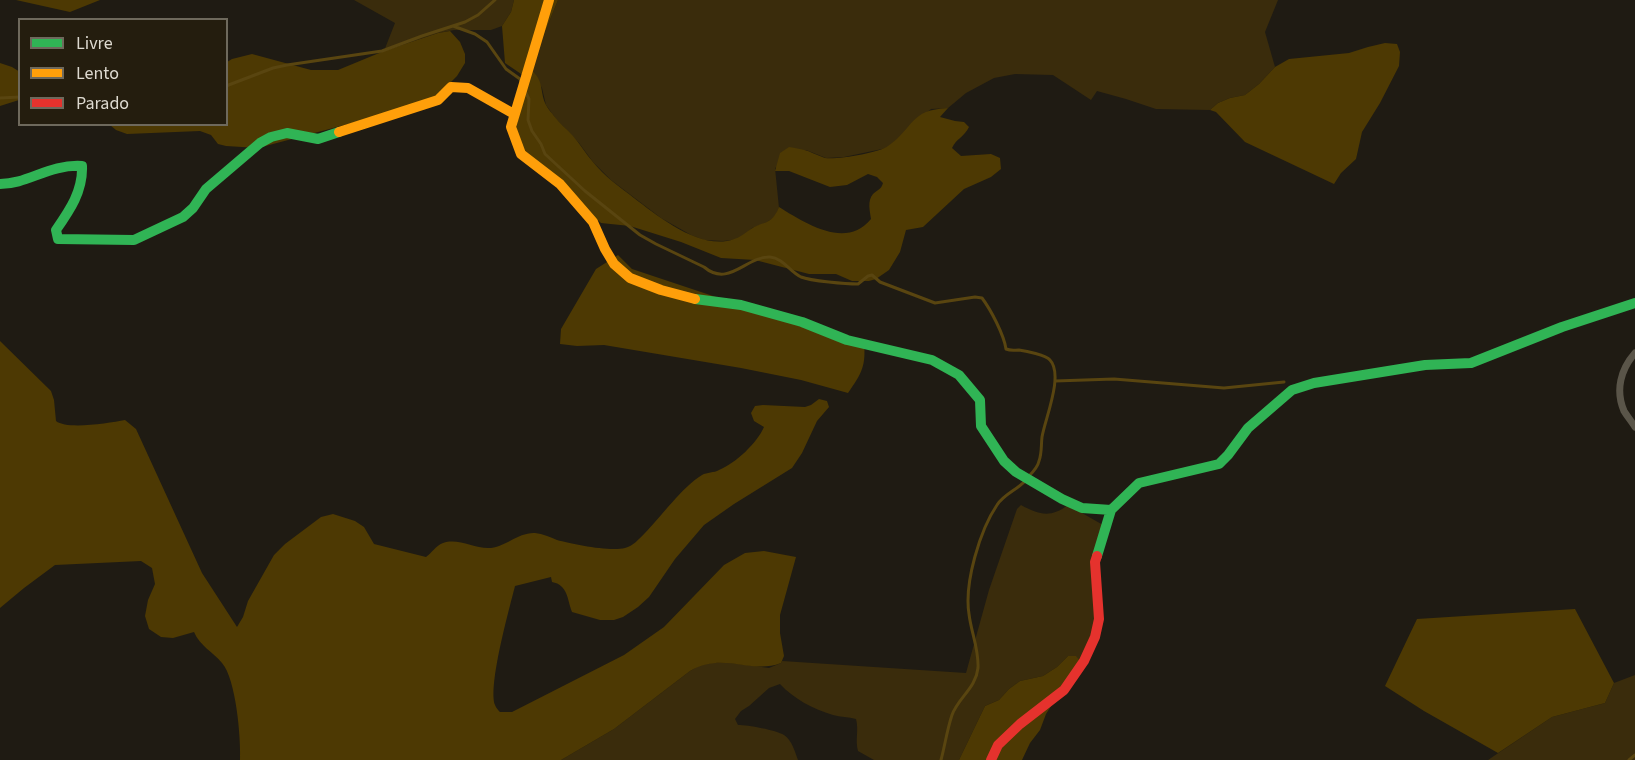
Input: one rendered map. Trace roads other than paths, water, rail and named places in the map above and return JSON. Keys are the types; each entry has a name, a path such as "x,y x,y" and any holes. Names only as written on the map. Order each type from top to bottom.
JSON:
{"street":[{"path":"549,0 511,127 521,154 560,184 593,222 614,264 630,278 660,290 704,301 741,305 802,322 847,340 932,360 959,375 980,400 981,426 1004,461 1032,482 1082,508 1111,510"},
{"path":"0,184 9,184 62,166 82,166 83,177 76,199 56,230 58,239 134,240 183,218 206,189 260,143 271,137 287,133 318,139 438,100 451,87 468,88 514,114"},
{"path":"992,760 998,745 1020,724 1064,690 1084,661 1095,637 1099,619 1095,562 1111,510 1139,483 1219,464 1248,428 1292,390 1314,383 1425,365 1471,363 1562,327 1635,303"},
{"path":"1635,353 1621,378 1620,393 1624,411 1635,427"}],"waterway":[{"path":"228,85 273,68 382,51 465,22 478,15 495,0"},
{"path":"453,26 475,34 487,42 506,69 521,82"},
{"path":"525,91 529,99 528,120 545,154 585,191 640,235 713,273 730,273 753,261 770,257 779,260 801,277 812,280 858,284 872,275 880,282 935,303 982,298 997,323 1006,349 1040,355 1048,358 1054,367 1054,386 1042,437 1040,458 1029,476"},
{"path":"0,98 18,97"},
{"path":"1055,381 1114,379 1224,388 1284,382"},
{"path":"941,760 952,715 977,675 977,654 968,601 971,572 979,542 997,505 1025,481"},
{"path":"1629,760 1635,755"}]}
